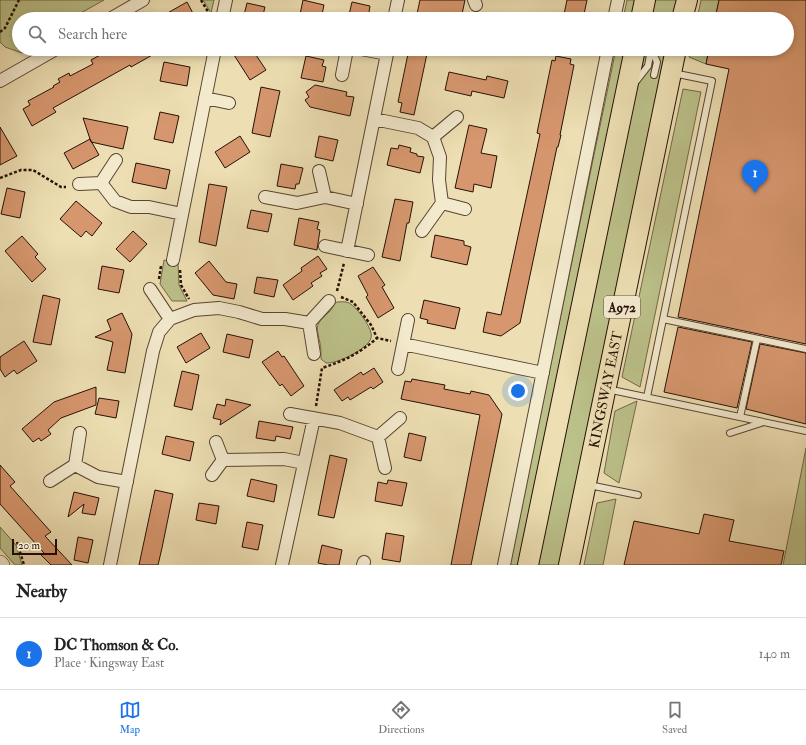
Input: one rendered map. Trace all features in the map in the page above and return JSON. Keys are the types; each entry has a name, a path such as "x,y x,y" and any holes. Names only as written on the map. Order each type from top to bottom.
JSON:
{"highway":[{"path":"684,12 687,0"},
{"name":"A972","path":"528,565 626,93 643,56"},
{"name":"KINGSWAY EAST","path":"569,565 606,388 662,74 672,56"}],"street":[{"path":"122,12 143,0"},
{"path":"223,12 226,0"},
{"path":"395,12 398,0"},
{"path":"615,12 618,0"},
{"path":"1,78 43,56"},
{"path":"173,260 214,56"},
{"path":"342,75 346,56"},
{"path":"347,251 387,56"},
{"path":"504,565 607,56"},
{"path":"205,98 229,103"},
{"path":"433,137 457,117"},
{"path":"374,119 418,128 433,137 440,157 439,180 442,203 422,231"},
{"path":"101,183 116,160"},
{"path":"319,171 325,197"},
{"path":"101,183 115,201 131,207 149,207 182,214"},
{"path":"78,184 101,183"},
{"path":"265,197 297,203 325,197 357,204"},
{"path":"442,203 465,209"},
{"path":"325,246 368,255"},
{"path":"150,289 170,319"},
{"path":"308,322 329,301"},
{"path":"110,565 153,351 159,332 170,319 194,310 219,308 262,319 285,319 308,322"},
{"path":"398,369 399,343 408,320"},
{"path":"308,322 314,354"},
{"path":"399,343 543,373"},
{"path":"290,414 340,423 378,437"},
{"path":"282,565 314,418"},
{"path":"378,437 400,418"},
{"path":"50,481 75,465 80,433"},
{"path":"378,437 385,468"},
{"path":"216,442 223,460"},
{"path":"223,460 284,459 304,463"},
{"path":"212,475 223,460"},
{"path":"75,465 98,477 127,482"}],"lane":[{"path":"647,397 712,80 662,74 657,62 652,56"},
{"path":"663,319 806,349"},
{"path":"740,417 757,339"},
{"path":"606,388 806,431"},
{"path":"730,433 763,422"},
{"path":"586,485 638,495"}],"path":[{"path":"13,12 19,0"},
{"path":"0,32 5,28 12,14"},
{"path":"0,178 21,170 33,170 61,187 78,184"},
{"path":"347,251 336,295 353,302 371,325 377,338"},
{"path":"150,289 158,284 163,258 180,261 181,285 194,310"},
{"path":"377,338 399,343"},
{"path":"314,418 322,368 342,362 367,347 377,338"},
{"path":"17,542 24,565"}],"green space":[{"path":"0,0 104,0 83,12 12,12 12,49 5,47 0,42"},
{"path":"203,0 214,0 210,12"},
{"path":"627,0 637,0 634,12 624,12"},
{"path":"654,0 678,0 675,12 651,12"},
{"path":"701,0 719,0 716,12 698,12"},
{"path":"615,56 626,56 520,565 509,565"},
{"path":"643,56 667,56 561,565 537,565"},
{"path":"689,56 708,56 706,64"},
{"path":"683,89 701,92 640,387 622,377"},
{"path":"164,260 178,263 179,285 187,301 172,301 160,284"},
{"path":"337,302 348,302 356,309 367,324 370,330 371,338 364,347 352,355 331,363 326,363 321,359 321,347 317,329 321,320"},
{"path":"637,401 619,483 604,473 615,411"},
{"path":"806,448 806,565 783,565"},
{"path":"616,499 603,565 584,565 597,503"},
{"path":"0,527 16,545 22,565 15,565 0,548"}],"building":[{"path":"303,0 324,5 322,12 300,12"},
{"path":"420,0 465,0 462,12 417,12"},
{"path":"567,0 587,0 584,12 564,12"},
{"path":"719,0 806,0 806,344 678,317 729,69 706,64 708,56 794,56 794,12 716,12"},
{"path":"187,2 192,12 169,12"},
{"path":"352,2 370,6 369,12 350,12"},
{"path":"247,3 265,7 264,12 245,12"},
{"path":"98,56 151,56 131,67 130,65 53,108 56,112 32,126 23,109 30,105 28,101 54,87 53,86 60,82 58,79 69,73 70,76 93,64 91,60"},
{"path":"235,56 257,56 266,70 250,80"},
{"path":"306,56 324,60 322,66 326,67 323,82 301,78"},
{"path":"408,56 427,56 414,115 400,112 402,103 398,102"},
{"path":"556,56 571,59 570,64 574,65 561,135 557,147 520,323 501,336 483,332 487,312 501,315 540,134 537,133 552,60 555,61"},
{"path":"164,62 190,67 187,86 160,81"},
{"path":"449,72 486,80 487,76 508,81 504,98 472,91 471,96 445,90"},
{"path":"315,85 347,92 346,96 354,97 350,116 310,107 305,100 309,97 306,92"},
{"path":"261,87 280,91 270,137 252,133"},
{"path":"160,112 179,116 173,143 154,139"},
{"path":"83,118 128,127 123,149 91,142"},
{"path":"469,125 487,129 481,153 497,156 491,188 474,184 473,192 455,188"},
{"path":"0,127 17,156 0,165"},
{"path":"240,136 250,152 225,168 215,152"},
{"path":"319,136 338,140 333,161 315,157"},
{"path":"90,139 99,155 73,169 64,153"},
{"path":"399,145 411,148 410,152 417,154 417,156 424,157 420,173 387,165 391,148 398,149"},
{"path":"136,163 170,170 166,189 132,182"},
{"path":"281,164 303,168 299,184 296,184 295,189 277,186"},
{"path":"209,184 227,187 216,246 199,242"},
{"path":"7,188 25,192 20,218 1,214"},
{"path":"395,199 413,202 409,223 407,223 400,261 382,257"},
{"path":"76,201 102,223 92,236 86,231 81,237 60,219"},
{"path":"251,210 272,214 268,232 247,228"},
{"path":"299,218 319,222 317,229 320,230 317,250 294,245"},
{"path":"133,231 147,244 130,262 116,249"},
{"path":"435,235 464,241 464,245 471,247 467,265 431,257"},
{"path":"22,236 38,254 35,257 46,269 32,282 5,251"},
{"path":"318,256 327,269 320,273 322,276 311,283 313,286 293,300 283,285 302,271 301,268"},
{"path":"209,261 226,282 237,284 234,299 213,295 195,273"},
{"path":"102,266 124,270 119,293 98,289"},
{"path":"373,267 385,285 382,287 394,308 378,318 366,297 368,295 358,276"},
{"path":"257,277 278,280 274,297 254,293"},
{"path":"43,295 60,299 51,345 33,342"},
{"path":"424,300 460,308 455,329 427,323 428,320 420,318"},
{"path":"122,313 132,334 125,373 107,370 113,342 95,337 111,330 107,320"},
{"path":"678,327 752,342 737,408 664,392"},
{"path":"201,333 210,348 186,363 177,347"},
{"path":"227,334 253,340 249,358 223,352"},
{"path":"24,341 37,361 17,374 14,370 5,377 0,369 0,357"},
{"path":"760,344 806,353 806,424 746,409"},
{"path":"278,351 282,357 284,356 304,386 291,396 282,384 280,386 262,362"},
{"path":"374,368 383,382 373,389 371,387 350,400 348,397 342,401 334,390 361,372 363,375"},
{"path":"182,371 199,375 192,410 174,406"},
{"path":"412,379 445,385 444,389 470,394 471,391 489,395 502,414 471,565 451,565 480,415 401,399 405,381 411,382"},
{"path":"96,387 96,405 61,418 48,430 51,434 41,441 39,438 33,442 22,429 54,402"},
{"path":"99,398 119,401 116,418 95,414"},
{"path":"226,399 251,405 220,425 221,420 213,418 217,404 225,406"},
{"path":"259,421 293,427 290,439 276,436 275,441 256,438"},
{"path":"409,433 426,437 421,461 404,457"},
{"path":"166,436 194,442 190,461 162,454"},
{"path":"330,455 347,459 334,518 318,515"},
{"path":"0,465 15,482 10,486 51,532 45,536 72,565 51,565 41,555 44,553 0,504"},
{"path":"251,479 277,485 274,502 247,496"},
{"path":"388,480 407,483 402,506 375,501 378,482 387,484"},
{"path":"155,490 173,494 162,548 158,565 139,565"},
{"path":"74,492 99,498 95,515 82,513 84,504 68,517"},
{"path":"199,503 219,506 216,524 196,520"},
{"path":"704,514 734,520 729,541 784,551 781,565 624,565 634,521 699,534"},
{"path":"247,522 263,525 258,550 242,547"},
{"path":"386,533 404,536 400,562 382,559"},
{"path":"78,537 93,540 88,563 74,560"},
{"path":"322,545 342,550 339,565 318,563"}],"place":[{"name":"DC Thomson & Co.","path":"755,193"}]}
